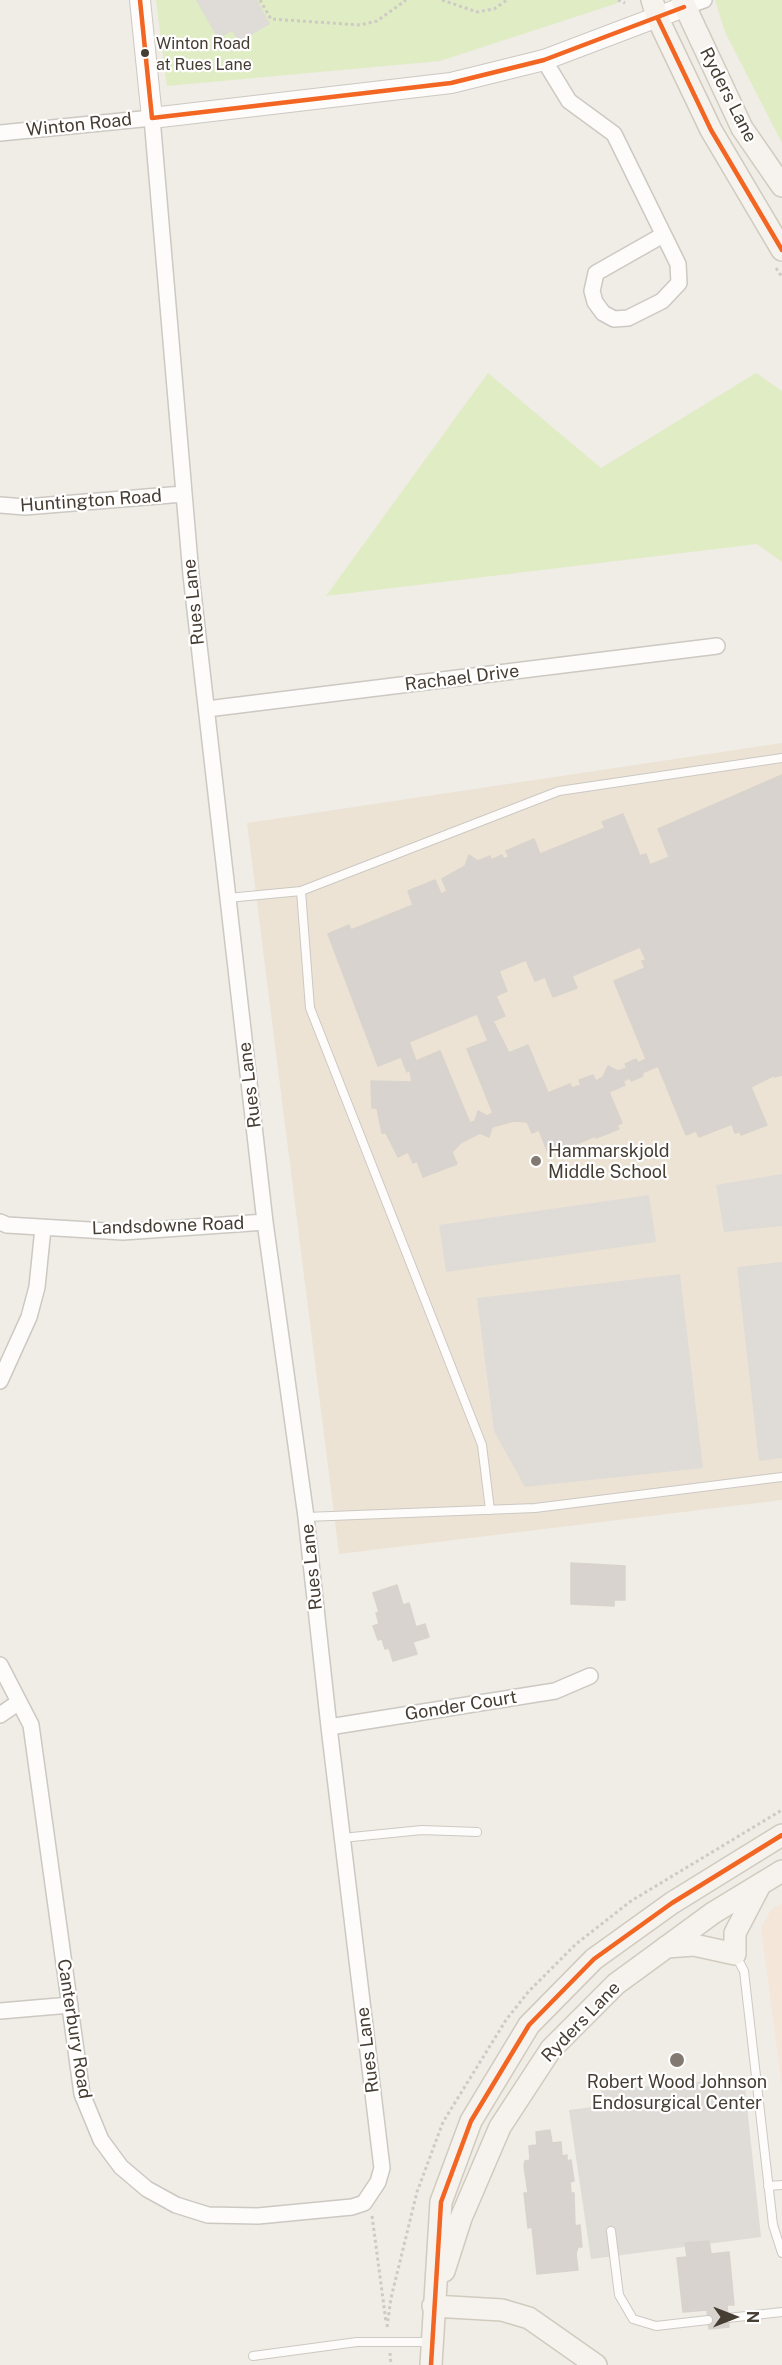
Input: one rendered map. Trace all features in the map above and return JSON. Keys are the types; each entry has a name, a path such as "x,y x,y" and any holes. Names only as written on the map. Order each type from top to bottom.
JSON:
{"main road":[{"name":"Ryders Lane","path":"690,2 742,128 782,186"},
{"name":"Ryders Lane","path":"655,9 711,130 782,250"},
{"name":"Ryders Lane","path":"431,2365 441,2202 471,2121 529,2025 594,1959 672,1903 782,1835"},
{"name":"Ryders Lane","path":"433,2306 461,2218 500,2127 551,2049 616,1984 713,1913 782,1871"},
{"path":"665,1947 694,1946 735,1954 735,1934 761,1884"},
{"path":"433,2306 502,2310 529,2318 596,2365"}],"street":[{"name":"Rues Lane","path":"140,0 183,494 228,898 265,1222 306,1517 328,1727 382,2168"},
{"name":"Winton Road","path":"0,134 451,83 544,60 655,9 690,2"},
{"path":"544,60 569,101 614,134 678,264 679,283 673,293 628,318 614,320 603,313 595,302 592,291 596,273 606,265 663,235"},
{"name":"Huntington Road","path":"0,505 25,507 183,494"},
{"name":"Rachael Drive","path":"207,709 717,646"},
{"name":"Landsdowne Road","path":"0,1222 7,1225 43,1228 123,1232 265,1222"},
{"path":"0,1381 29,1317 37,1287 43,1228"},
{"name":"Canterbury Road","path":"0,1665 31,1725 82,2094 93,2126 122,2167 161,2198 192,2211 224,2217 352,2207 364,2203 372,2195 382,2168"},
{"name":"Gonder Court","path":"328,1727 555,1691 590,1676"},
{"path":"0,1715 20,1702"},
{"path":"0,2011 70,2005"}],"lane":[{"path":"228,898 301,891 559,791 782,758"},
{"path":"301,891 310,1008 482,1445 490,1510"},
{"path":"306,1517 535,1508 782,1477"},
{"path":"342,1839 422,1830 477,1832"},
{"path":"735,1954 744,1971 773,2225 782,2253"},
{"path":"768,2186 782,2185"},
{"path":"611,2231 619,2295 633,2319 656,2326 708,2320"},
{"path":"728,2318 782,2312"},
{"path":"253,2356 357,2342 389,2344 432,2342"}],"path":[{"path":"260,0 271,19 360,26 377,21 406,0"},
{"path":"442,0 477,12 494,9 507,0"},
{"path":"618,0 625,3 624,0"},
{"path":"372,2214 391,2365"}],"shaded area":[{"path":"196,0 257,0 270,24 239,42 232,31 218,39"},
{"name":"Hammarskjold Middle School","path":"782,743 782,1500 339,1554 247,823"},
{"path":"782,1174 782,1226 724,1232 716,1185"},
{"path":"649,1195 656,1242 446,1272 439,1225"},
{"path":"782,1262 782,1458 759,1461 737,1267"},
{"path":"680,1274 703,1468 525,1487 494,1431 477,1298"},
{"path":"782,1903 782,2085 761,1928 771,1910"},
{"path":"744,2078 761,2237 591,2259 569,2110 600,2106 601,2090"}],"green space":[{"path":"156,0 618,0 618,3 440,61 167,86"},
{"path":"715,0 782,0 782,143 725,32"},
{"path":"488,373 601,468 756,373 782,391 782,562 757,544 326,596"}],"building":[{"path":"782,775 782,1075 775,1077 775,1075 751,1087 767,1125 741,1135 740,1132 735,1133 732,1124 699,1137 696,1131 686,1135 658,1066 642,1073 643,1076 631,1081 630,1078 623,1081 625,1085 609,1092 622,1123 617,1125 619,1129 572,1146 571,1143 548,1153 539,1130 532,1133 527,1122 514,1121 492,1127 489,1137 480,1133 462,1142 452,1152 457,1164 423,1177 417,1161 413,1163 408,1152 398,1157 386,1133 382,1133 377,1108 372,1108 371,1081 412,1082 410,1070 407,1072 401,1057 378,1066 328,934 349,925 351,930 413,905 408,891 435,880 441,894 447,891 442,879 465,866 469,855 478,861 490,856 491,860 502,855 504,859 509,857 506,851 534,839 540,854 605,828 602,822 623,814 640,856 646,854 650,865 669,857 658,829","holes":["640,947 646,960 642,961 645,968 614,981 646,1059 638,1063 636,1059 625,1064 627,1068 618,1071 608,1066 603,1077 596,1081 593,1075 579,1080 581,1085 572,1088 570,1084 548,1093 528,1045 509,1053 493,1021 505,1016 496,996 507,991 499,971 526,960 535,981 545,977 553,997 577,988 572,976","477,1014 488,1041 467,1049 493,1113 487,1116 478,1111 475,1121 470,1123 440,1051 416,1061 409,1042"]},
{"path":"571,1563 625,1566 625,1600 614,1600 614,1606 571,1604"},
{"path":"397,1585 403,1605 409,1603 416,1627 425,1624 429,1637 413,1642 417,1654 393,1661 389,1648 385,1649 382,1639 378,1640 373,1626 379,1624 376,1613 379,1612 373,1593"},
{"path":"550,2130 552,2143 561,2142 562,2156 567,2155 567,2161 571,2160 574,2181 570,2182 571,2193 574,2193 575,2226 580,2225 582,2247 578,2247 576,2254 578,2270 537,2274 532,2227 528,2228 524,2193 528,2193 524,2166 525,2161 530,2160 529,2146 537,2145 536,2132"},
{"path":"709,2241 711,2254 729,2252 734,2305 727,2305 729,2327 709,2329 707,2310 683,2312 677,2258 687,2257 685,2243"}],"transit line":[{"path":"140,0 152,118"},
{"path":"152,118 451,83 544,60 684,7"},
{"path":"658,19 711,130 782,250"},
{"path":"431,2365 441,2202 471,2121 529,2025 594,1959 672,1903 782,1835"}],"place":[{"name":"Winton Road at Rues Lane","path":"145,53"},
{"name":"Hammarskjold Middle School","path":"536,1161"},
{"name":"Robert Wood Johnson Endosurgical Center","path":"677,2060"}]}
